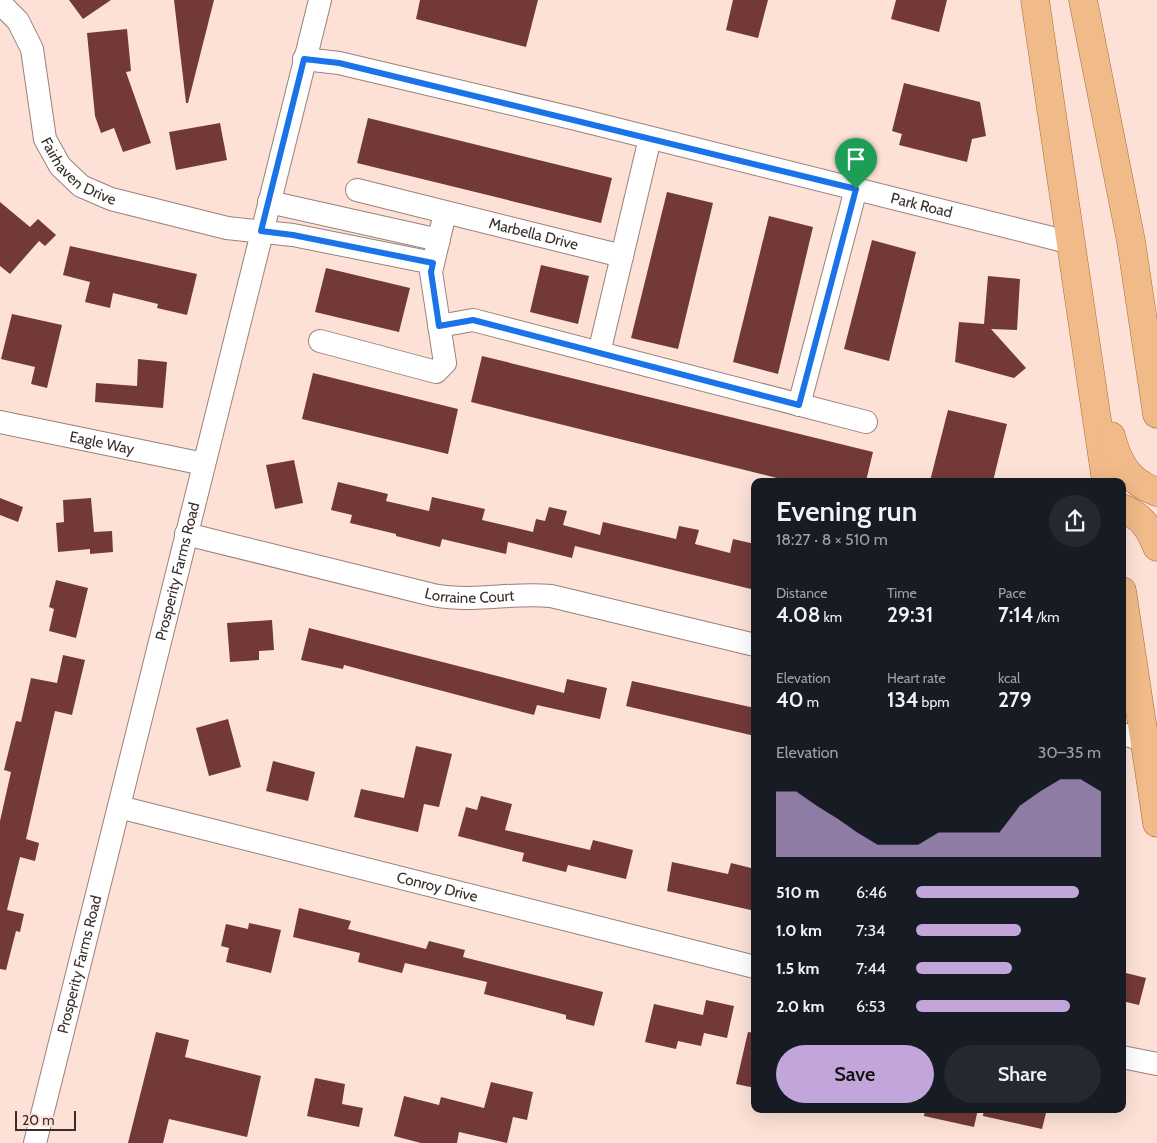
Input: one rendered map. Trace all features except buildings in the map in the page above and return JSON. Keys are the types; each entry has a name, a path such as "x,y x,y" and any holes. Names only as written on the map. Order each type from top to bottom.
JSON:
{"main road":[{"path":"1035,0 1088,348 1106,478"},
{"path":"1083,0 1130,241 1157,414"},
{"path":"1088,348 1120,465 1131,478 1145,488 1157,492"},
{"path":"1126,510 1138,516 1149,528 1157,548"},
{"path":"1126,621 1141,734 1157,823"}],"street":[{"name":"Prosperity Farms Road","path":"35,1143 320,0"},
{"name":"Fairhaven Drive","path":"0,3 18,21 32,49 45,138 60,166 81,186 111,199 227,228 261,231"},
{"name":"Park Road","path":"304,59 339,63 650,138 1072,244"},
{"path":"599,353 650,138"},
{"path":"799,405 856,189"},
{"name":"Marbella Drive","path":"356,190 622,256"},
{"path":"269,202 438,240"},
{"path":"320,341 436,372 445,363 431,272 444,213"},
{"path":"261,231 293,235 433,263"},
{"path":"439,326 473,320 866,422"},
{"name":"Eagle Way","path":"0,422 204,464"},
{"name":"Lorraine Court","path":"186,534 433,595 467,600 516,595 551,596 751,644"},
{"name":"Conroy Drive","path":"119,807 751,965"},
{"path":"1126,1058 1157,1064"}],"route":[{"path":"304,59 339,63 576,119 856,189 799,405 473,320 439,326 431,272 433,263 293,235 261,231 304,59"}]}
